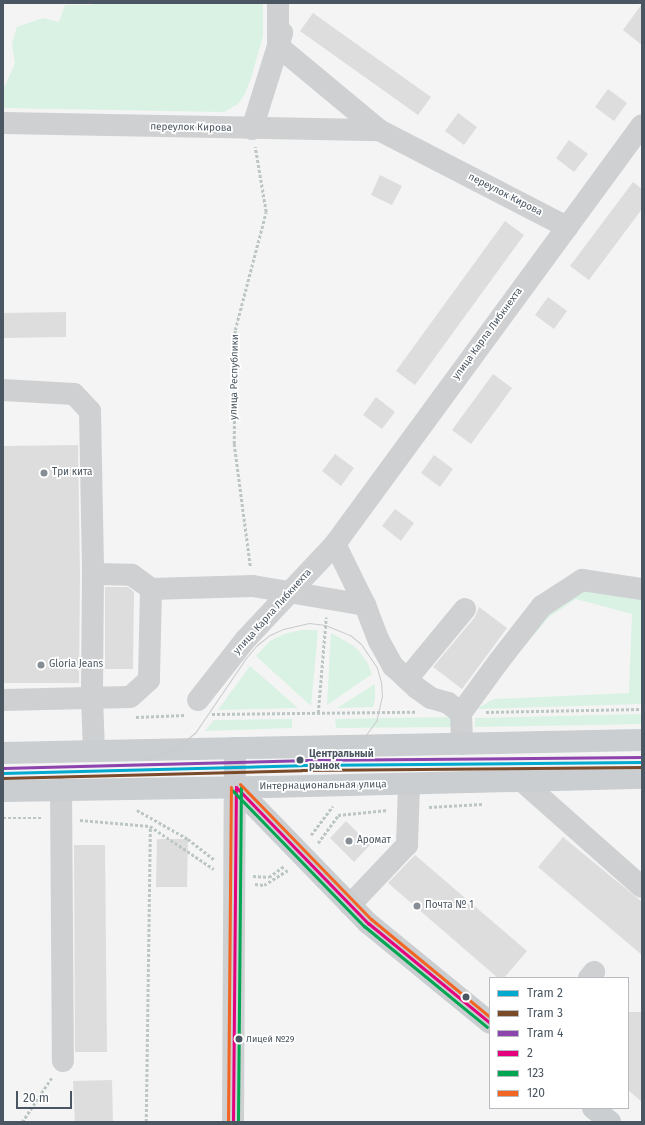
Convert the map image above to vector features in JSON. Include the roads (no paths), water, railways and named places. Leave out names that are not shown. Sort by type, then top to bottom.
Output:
[{"type":"main road","points":[[3,753],[642,740]]},
{"type":"main road","name":"Интернациональная улица","points":[[3,791],[409,784],[642,778]]},
{"type":"main road","points":[[236,787],[368,924],[489,1022]]},
{"type":"main road","points":[[594,1109],[610,1122]]},
{"type":"street","points":[[278,3],[278,46]]},
{"type":"street","points":[[252,129],[290,3]]},
{"type":"street","name":"переулок Кирова","points":[[278,46],[379,130],[567,227]]},
{"type":"street","name":"переулок Кирова","points":[[3,123],[252,129],[379,130]]},
{"type":"street","name":"улица Карла Либкнехта","points":[[199,710],[245,640],[335,544],[642,125]]},
{"type":"street","points":[[3,390],[74,394],[90,411],[93,574],[92,698],[94,751]]},
{"type":"street","points":[[335,544],[365,605],[382,647],[393,666],[407,680],[431,698],[448,703],[461,713]]},
{"type":"street","points":[[93,574],[132,575],[151,589],[253,586],[365,605]]},
{"type":"street","points":[[462,744],[461,713],[499,660],[542,606],[582,580],[642,590]]},
{"type":"street","points":[[3,700],[130,697],[149,680],[151,589]]},
{"type":"street","points":[[407,680],[465,609]]},
{"type":"street","points":[[233,1122],[236,787],[235,748]]},
{"type":"street","points":[[522,781],[642,887]]},
{"type":"street","points":[[350,905],[407,845],[409,784]]},
{"type":"street","points":[[61,789],[63,1061]]},
{"type":"tram line","points":[[142,759],[173,750],[195,733],[246,658],[257,645],[270,635],[283,629],[309,623],[325,625],[350,635],[361,644],[377,668],[381,682],[382,696],[376,721],[366,735],[356,745],[324,762],[302,765]]},
{"type":"tram line","name":"4","points":[[3,768],[302,760],[642,757]]},
{"type":"tram line","name":"2","points":[[3,773],[302,765],[642,762]]},
{"type":"tram line","name":"3","points":[[3,778],[302,770],[642,767]]},
{"type":"place","name":"Три кита","points":[[44,473]]},
{"type":"place","name":"Gloria Jeans","points":[[41,665]]},
{"type":"place","name":"Центральный рынок","points":[[300,760]]},
{"type":"place","name":"Аромат","points":[[349,841]]},
{"type":"place","name":"Почта № 1","points":[[417,906]]},
{"type":"place","name":"Лицей №29","points":[[239,1039]]}]
